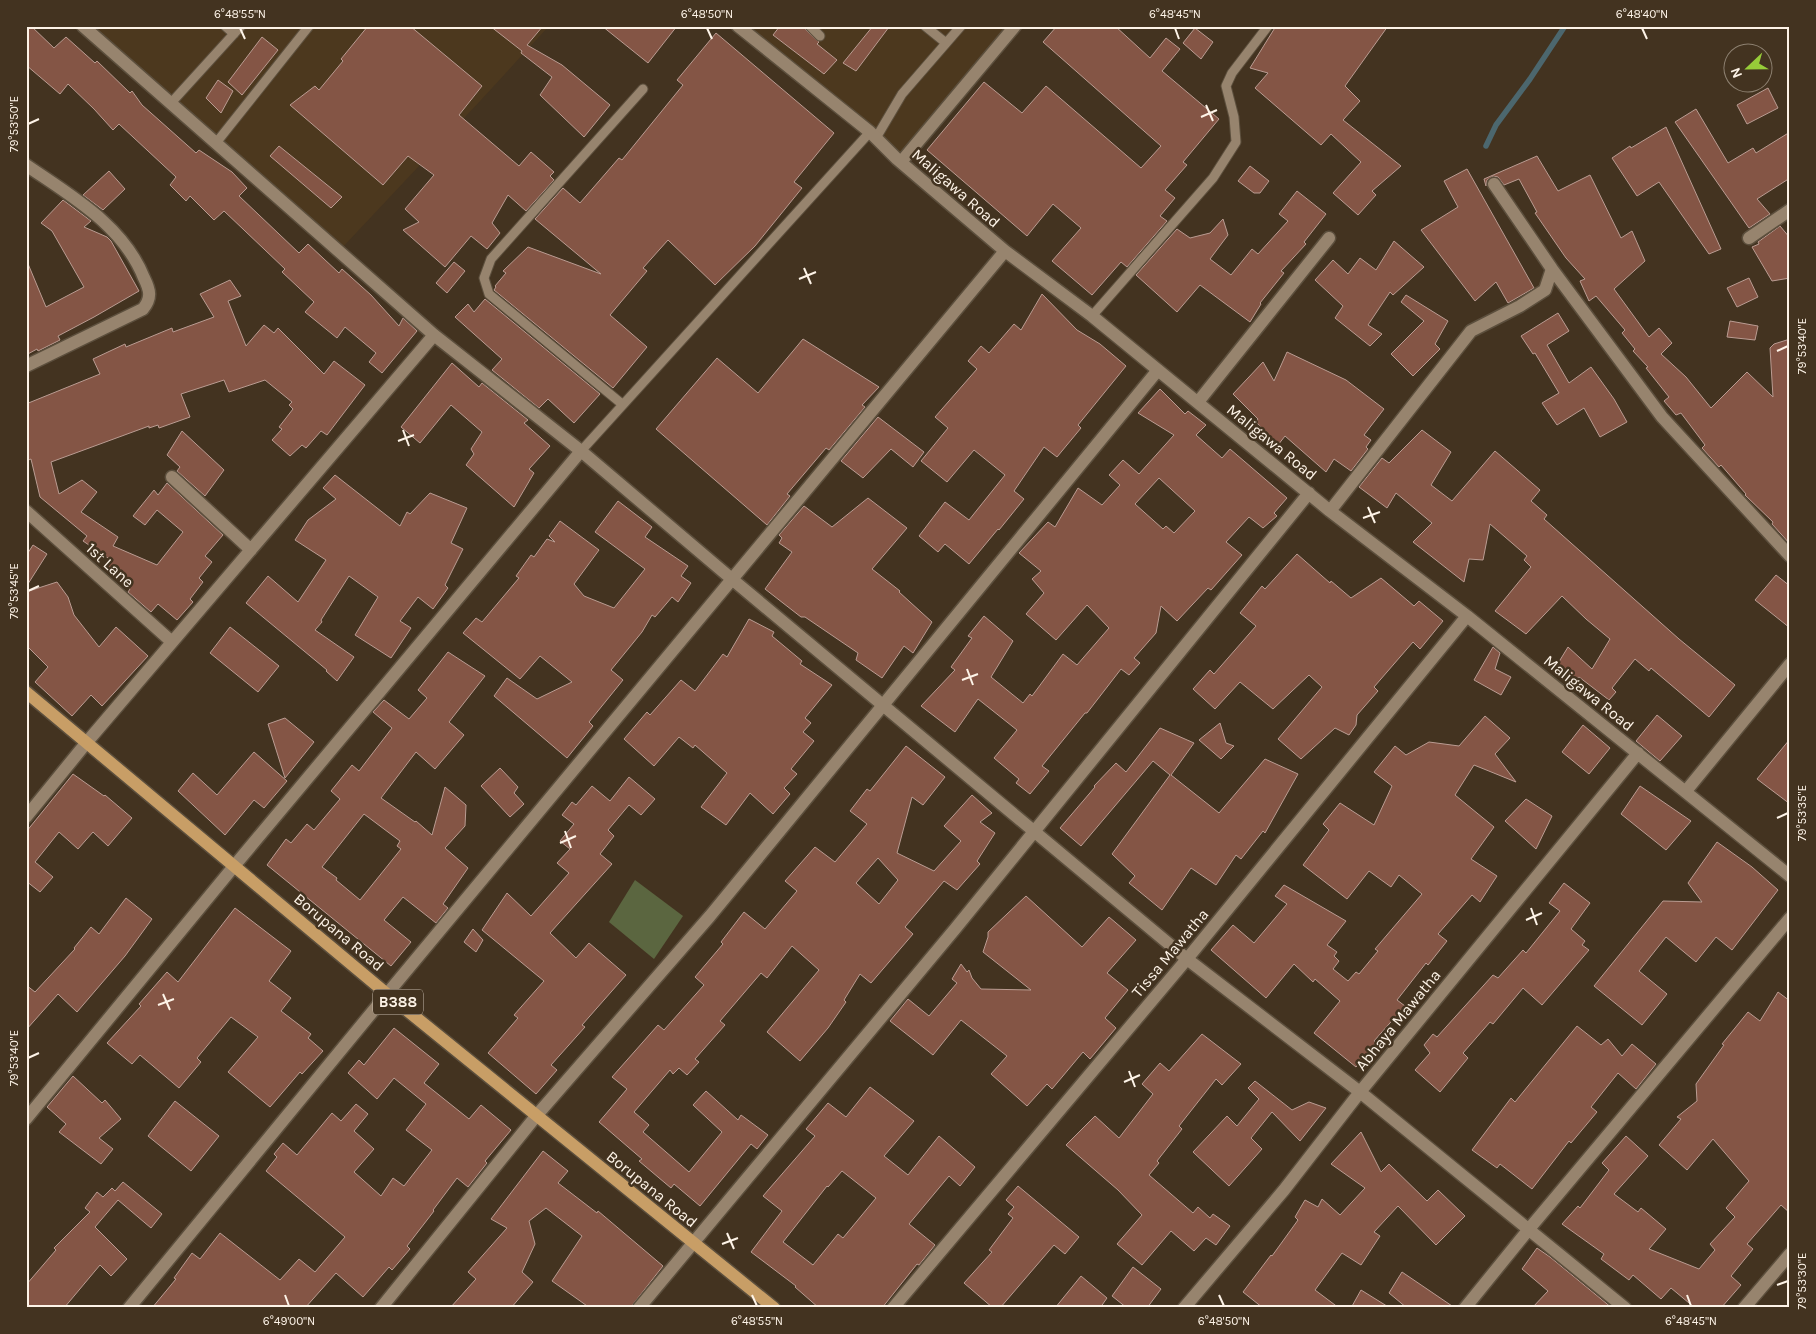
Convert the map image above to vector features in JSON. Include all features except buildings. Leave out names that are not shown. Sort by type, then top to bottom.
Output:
[{"type":"main road","name":"Borupana Road","points":[[26,692],[387,994],[774,1308]]},
{"type":"street","points":[[83,26],[434,335],[581,451],[1187,959],[1360,1092],[1625,1308]]},
{"type":"street","name":"Maligawa Road","points":[[738,26],[873,135],[901,162],[1005,251],[1092,316],[1330,511],[1467,616],[1790,876]]},
{"type":"street","points":[[901,162],[1015,26]]},
{"type":"street","points":[[26,165],[110,226],[138,262],[150,294],[149,302],[143,309],[26,366]]},
{"type":"street","points":[[1494,184],[1552,269],[1662,417],[1790,556]]},
{"type":"street","points":[[1749,238],[1790,210]]},
{"type":"street","points":[[1198,402],[1329,238]]},
{"type":"street","points":[[129,1308],[387,994],[1005,251]]},
{"type":"street","points":[[1330,511],[1472,331],[1520,306],[1545,290],[1552,269]]},
{"type":"street","points":[[26,817],[172,642],[434,335]]},
{"type":"street","points":[[381,1308],[537,1115],[710,916],[1158,370]]},
{"type":"street","points":[[26,1119],[235,865],[581,451]]},
{"type":"street","points":[[172,477],[251,550]]},
{"type":"street","points":[[638,1308],[1034,832],[1309,493]]},
{"type":"street","name":"1st Lane","points":[[26,511],[172,642]]},
{"type":"street","name":"Tissa Mawatha","points":[[893,1308],[1187,959],[1467,616]]},
{"type":"street","points":[[1686,791],[1790,664]]},
{"type":"street","name":"Abhaya Mawatha","points":[[1184,1308],[1284,1190],[1360,1092],[1638,753]]},
{"type":"street","points":[[1465,1308],[1790,918]]},
{"type":"street","points":[[1744,1308],[1790,1254]]},
{"type":"lane","points":[[225,26],[234,34]]},
{"type":"lane","points":[[170,103],[241,26]]},
{"type":"lane","points":[[216,143],[309,26]]},
{"type":"lane","points":[[810,26],[820,36]]},
{"type":"lane","points":[[925,26],[946,43]]},
{"type":"lane","points":[[581,451],[622,404],[873,135],[902,94],[961,26]]},
{"type":"lane","points":[[1092,316],[1213,178],[1236,142],[1234,118],[1226,86],[1232,73],[1268,26]]},
{"type":"lane","points":[[622,404],[490,294],[484,278],[491,258],[643,89]]},
{"type":"shaded area","points":[[91,26],[549,26],[341,249]]},
{"type":"shaded area","points":[[738,26],[1016,26],[897,159]]},
{"type":"green space","points":[[635,880],[683,916],[654,959],[609,922]]},
{"type":"waterway","points":[[1486,146],[1496,125],[1530,79],[1565,26]]}]
